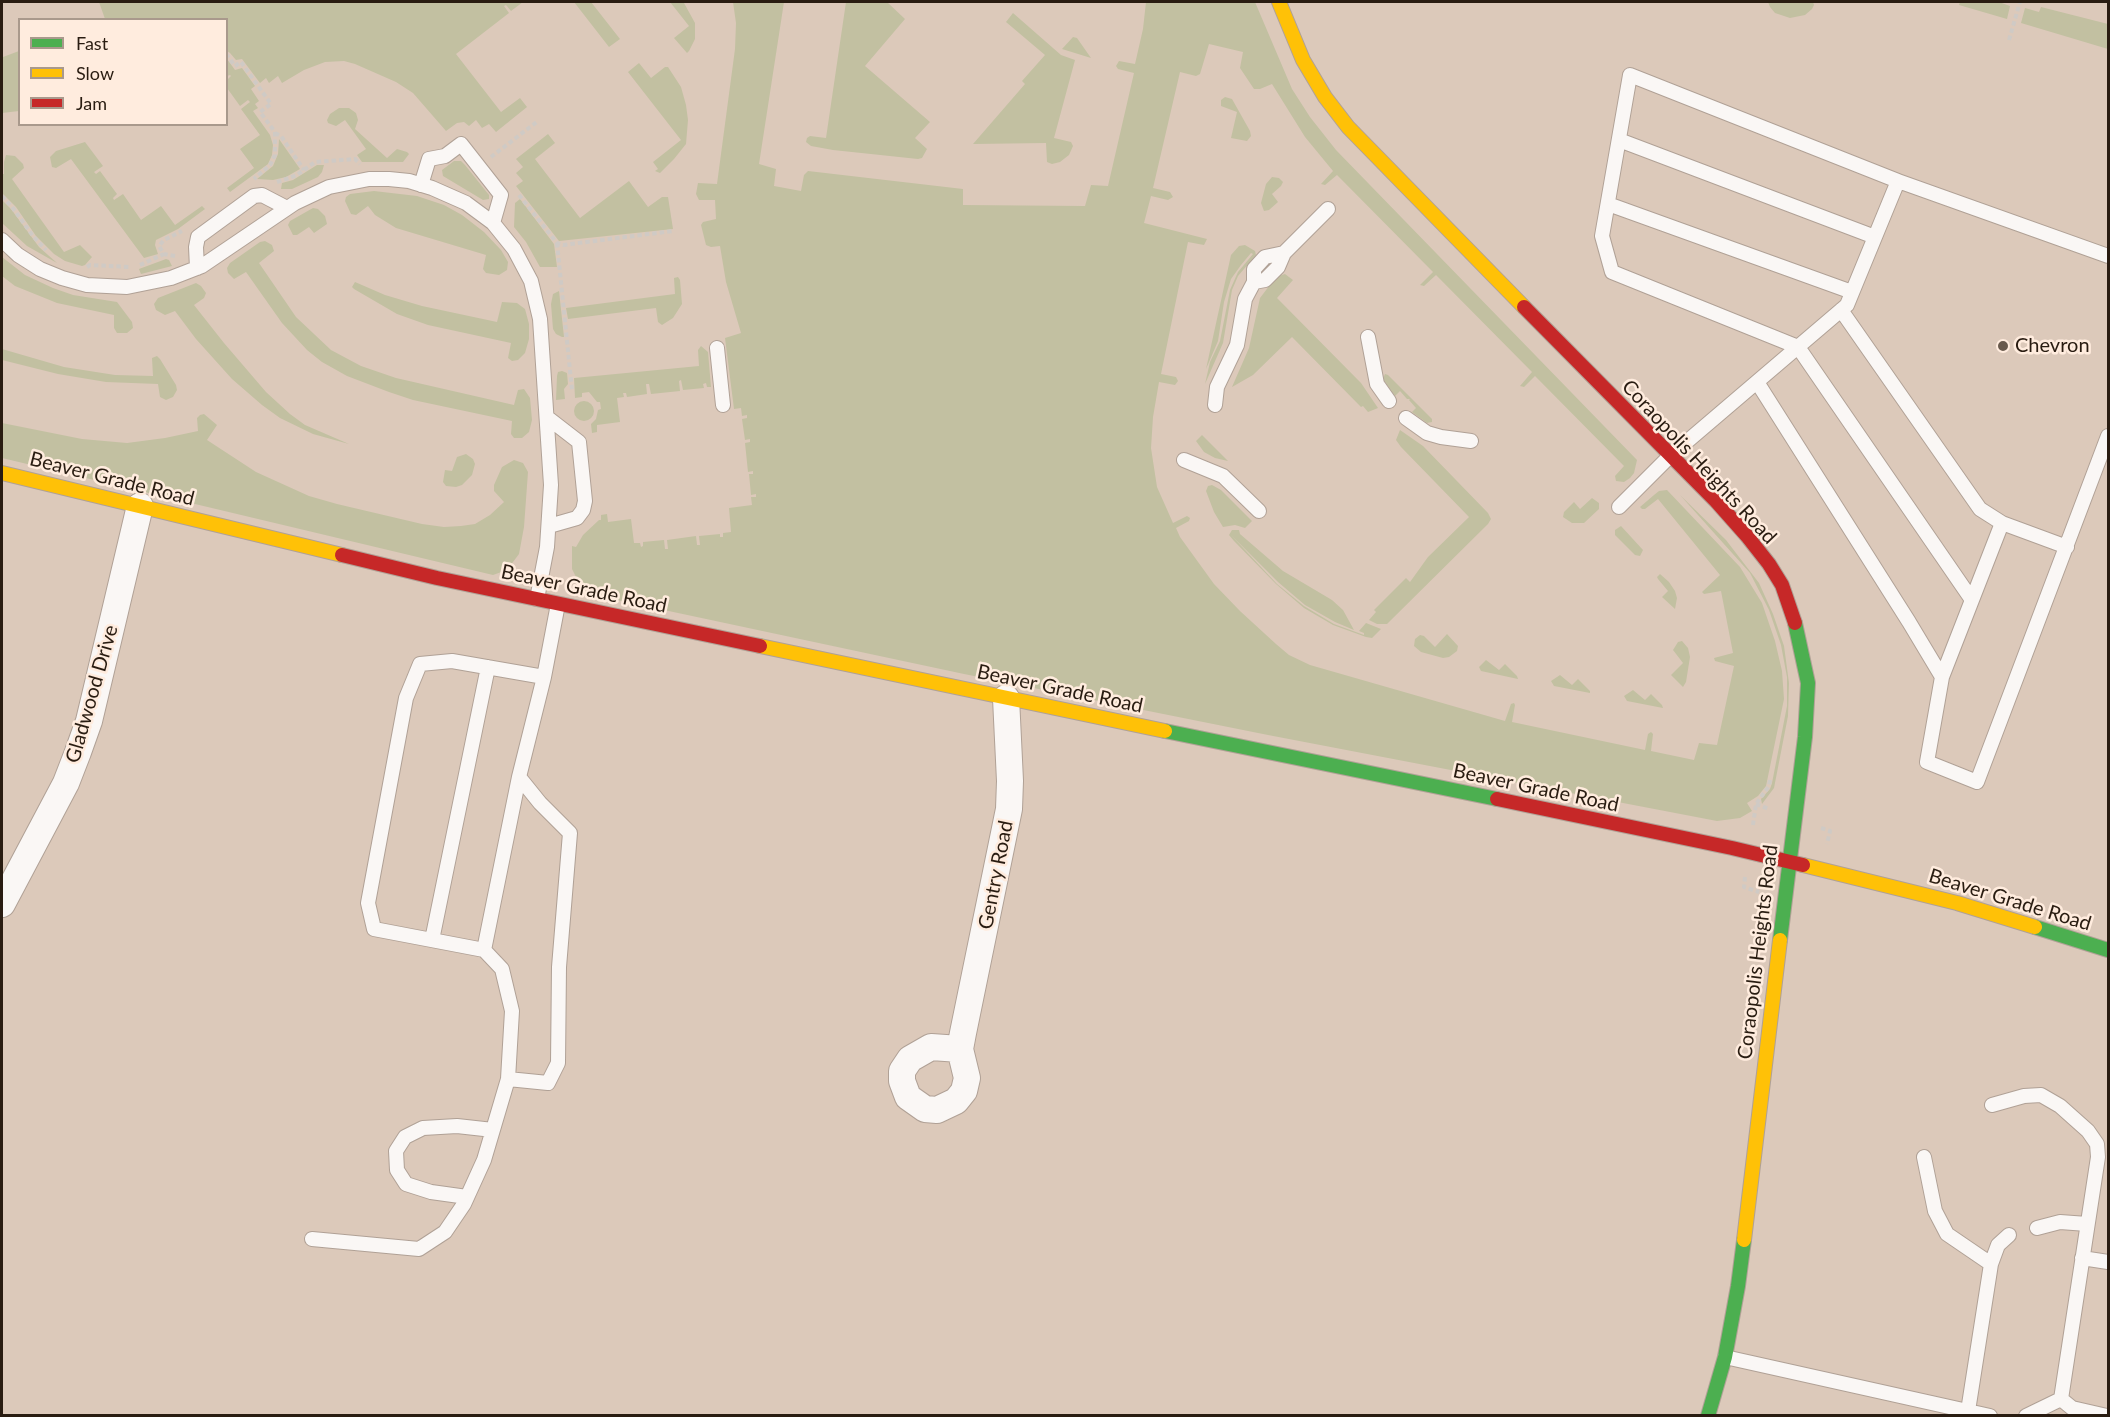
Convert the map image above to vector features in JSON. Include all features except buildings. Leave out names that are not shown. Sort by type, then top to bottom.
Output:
[{"type":"main road","name":"Coraopolis Heights Road","points":[[1279,2],[1303,60],[1325,97],[1348,127],[1731,519],[1769,564],[1786,595],[1798,630],[1808,682],[1808,710],[1741,1263],[1725,1357],[1708,1416]]},
{"type":"main road","name":"Beaver Grade Road","points":[[2,473],[437,578],[1006,699],[1789,861],[1957,903],[2109,950]]},
{"type":"street","name":"Gladwood Drive","points":[[2,904],[66,783],[89,721],[141,506]]},
{"type":"street","name":"Gentry Road","points":[[960,1049],[1009,809],[1006,699]]},
{"type":"lane","points":[[1972,600],[1798,346],[1612,272],[1602,236],[1630,75],[1898,181],[2109,256]]},
{"type":"lane","points":[[1619,140],[1875,237]]},
{"type":"lane","points":[[421,185],[429,159],[445,156],[461,144],[501,195],[493,223]]},
{"type":"lane","points":[[2,240],[18,255],[40,269],[62,278],[87,285],[127,287],[171,278],[197,268],[287,208],[324,188],[352,182],[389,179],[421,185],[450,194],[466,203],[493,223],[524,264],[534,291],[540,318],[551,485],[549,526],[537,599]]},
{"type":"lane","points":[[1619,507],[1670,456],[1847,305],[1898,181]]},
{"type":"lane","points":[[197,268],[198,237],[254,196],[262,195],[287,208]]},
{"type":"lane","points":[[1608,204],[1852,292]]},
{"type":"lane","points":[[1215,405],[1217,387],[1237,345],[1245,299],[1254,282],[1254,269],[1265,257],[1284,253],[1328,209]]},
{"type":"lane","points":[[1841,310],[1980,509],[2002,522],[2067,547]]},
{"type":"lane","points":[[1368,337],[1377,384],[1389,401]]},
{"type":"lane","points":[[717,348],[723,405]]},
{"type":"lane","points":[[1756,382],[1942,677]]},
{"type":"lane","points":[[548,418],[579,442],[585,501],[583,510],[577,518],[549,526]]},
{"type":"lane","points":[[1406,418],[1426,433],[1471,441]]},
{"type":"lane","points":[[2002,522],[1942,677],[1927,762],[1977,782],[2109,436]]},
{"type":"lane","points":[[1184,460],[1223,476],[1259,511]]},
{"type":"lane","points":[[484,950],[519,777],[544,677],[558,604]]},
{"type":"lane","points":[[312,1239],[419,1249],[445,1232],[467,1197],[484,1160],[508,1079],[512,1011],[502,969],[484,950],[374,929],[368,903],[406,698],[420,664],[452,661],[544,677]]},
{"type":"lane","points":[[432,940],[488,667]]},
{"type":"lane","points":[[508,1079],[548,1083],[558,1063],[560,968],[570,832],[540,803],[519,777]]},
{"type":"lane","points":[[1992,1105],[2024,1096],[2041,1095],[2060,1106],[2088,1131],[2097,1144],[2098,1158],[2061,1399]]},
{"type":"lane","points":[[467,1197],[431,1192],[406,1184],[397,1170],[396,1151],[405,1137],[423,1128],[457,1126],[493,1130]]},
{"type":"lane","points":[[1924,1157],[1935,1211],[1947,1234],[1991,1264]]},
{"type":"lane","points":[[2037,1228],[2060,1222],[2087,1224]]},
{"type":"lane","points":[[1968,1411],[1991,1264],[1998,1245],[2009,1235]]},
{"type":"lane","points":[[2082,1258],[2109,1262]]},
{"type":"lane","points":[[1725,1357],[1990,1416]]},
{"type":"lane","points":[[2026,1416],[2061,1399]]},
{"type":"lane","points":[[2061,1399],[2072,1408],[2107,1416]]},
{"type":"path","points":[[2009,40],[2020,2]]},
{"type":"path","points":[[228,56],[236,66],[241,62],[271,104],[260,112],[275,132],[281,136],[304,170]]},
{"type":"path","points":[[479,167],[538,121]]},
{"type":"path","points":[[251,181],[273,162],[276,149],[275,132]]},
{"type":"path","points":[[2,196],[33,236],[49,252]]},
{"type":"path","points":[[83,269],[90,265],[134,267],[159,258],[164,254],[161,251],[161,243],[186,229]]},
{"type":"path","points":[[563,245],[673,231]]},
{"type":"path","points":[[557,243],[572,390]]},
{"type":"path","points":[[1756,804],[1769,786],[1772,770]]},
{"type":"shaded area","points":[[99,2],[523,2],[511,11],[506,5],[504,6],[509,13],[456,54],[501,112],[520,98],[527,107],[496,132],[489,124],[482,128],[476,120],[469,126],[464,122],[457,123],[446,131],[413,93],[396,82],[344,61],[325,62],[304,70],[282,83],[278,76],[269,83],[266,78],[260,83],[242,59],[236,60],[228,52],[228,18],[105,18]]},
{"type":"shaded area","points":[[574,2],[591,2],[620,39],[609,47]]},
{"type":"shaded area","points":[[670,2],[684,3],[695,23],[695,39],[687,53],[674,38],[689,26]]},
{"type":"shaded area","points":[[733,2],[784,2],[759,164],[776,169],[774,186],[801,191],[804,175],[808,171],[963,189],[963,205],[1085,206],[1091,185],[1108,186],[1134,73],[1118,69],[1116,66],[1119,61],[1135,64],[1146,2],[1255,2],[1292,89],[1336,150],[1637,460],[1634,473],[1630,478],[1624,482],[1616,481],[1615,476],[1624,466],[1535,376],[1524,387],[1520,386],[1532,372],[1436,275],[1424,286],[1420,285],[1433,272],[1337,175],[1325,185],[1321,184],[1333,171],[1305,137],[1272,84],[1254,89],[1240,68],[1243,52],[1209,44],[1200,74],[1196,76],[1180,72],[1153,188],[1170,192],[1173,197],[1168,200],[1151,196],[1144,223],[1207,239],[1204,245],[1188,242],[1161,374],[1176,377],[1178,381],[1175,385],[1159,382],[1153,417],[1151,448],[1157,487],[1173,523],[1187,516],[1190,518],[1189,521],[1176,528],[1180,537],[1214,584],[1240,611],[1289,655],[1310,665],[1505,721],[1511,704],[1514,703],[1512,722],[1645,750],[1648,734],[1651,732],[1653,734],[1651,751],[1694,760],[1699,743],[1717,745],[1734,666],[1715,661],[1714,658],[1733,653],[1721,591],[1704,594],[1702,592],[1720,575],[1658,499],[1645,509],[1640,507],[1659,491],[1667,490],[1740,567],[1762,603],[1775,641],[1782,671],[1784,699],[1766,786],[1758,796],[1747,803],[1752,811],[1740,818],[1717,821],[964,674],[589,594],[580,585],[572,569],[572,546],[576,547],[583,535],[601,520],[601,515],[607,514],[608,522],[631,519],[634,543],[640,543],[641,547],[643,542],[664,540],[665,549],[668,549],[667,540],[696,536],[697,545],[700,545],[699,536],[720,534],[720,537],[723,537],[723,533],[731,532],[729,508],[752,505],[751,497],[756,497],[756,494],[751,495],[749,474],[753,474],[753,471],[748,472],[745,443],[750,442],[750,439],[745,440],[742,419],[747,418],[747,415],[742,416],[741,408],[734,409],[725,338],[741,333],[726,282],[720,246],[706,245],[701,225],[703,222],[716,219],[715,200],[699,200],[696,194],[698,183],[717,184],[735,49],[736,23]]},
{"type":"shaded area","points":[[846,2],[887,2],[905,19],[865,66],[930,122],[915,138],[927,149],[922,158],[833,150],[811,146],[806,142],[810,136],[826,138]]},
{"type":"shaded area","points":[[1768,2],[1813,2],[1814,5],[1805,15],[1790,18],[1775,13]]},
{"type":"shaded area","points":[[1960,2],[1999,2],[2010,6],[2007,19],[1959,5]]},
{"type":"shaded area","points":[[2041,7],[2108,24],[2108,49],[2021,23],[2025,8],[2039,12]]},
{"type":"shaded area","points":[[1013,13],[1061,55],[1075,60],[1054,138],[1071,142],[1073,146],[1069,155],[1060,162],[1052,164],[1047,162],[1046,143],[973,144],[1025,84],[1022,81],[1045,55],[1006,22]]},
{"type":"shaded area","points":[[1073,37],[1077,38],[1091,58],[1062,49]]},
{"type":"shaded area","points":[[18,51],[18,111],[2,113],[2,55],[3,57]]},
{"type":"shaded area","points":[[228,60],[235,70],[242,68],[255,86],[251,89],[259,101],[255,104],[258,108],[253,111],[270,135],[273,145],[268,164],[230,192],[227,188],[254,168],[240,149],[260,135],[241,109],[250,102],[248,100],[240,106],[228,89],[230,75],[228,76]]},
{"type":"shaded area","points":[[639,63],[651,78],[668,67],[681,87],[686,105],[688,120],[686,144],[660,173],[655,171],[658,169],[653,162],[681,140],[628,72]]},
{"type":"shaded area","points":[[1225,97],[1232,99],[1250,131],[1251,136],[1247,141],[1231,138],[1237,112],[1221,106],[1221,100]]},
{"type":"shaded area","points":[[339,108],[349,108],[356,113],[358,120],[355,129],[387,158],[397,149],[409,154],[403,162],[362,162],[357,155],[366,149],[345,120],[336,126],[328,123],[330,114]]},
{"type":"shaded area","points":[[548,134],[555,143],[535,159],[580,218],[629,181],[648,207],[662,197],[668,197],[673,229],[559,241],[516,186],[523,181],[516,173],[523,167],[516,159]]},
{"type":"shaded area","points":[[279,139],[300,169],[286,177],[273,180],[257,179],[273,166],[278,154]]},
{"type":"shaded area","points":[[85,142],[103,166],[94,172],[96,174],[100,171],[117,194],[114,200],[123,194],[141,220],[161,206],[175,225],[202,206],[205,209],[178,229],[156,240],[158,254],[144,258],[71,159],[56,168],[52,167],[50,157],[56,151]]},
{"type":"shaded area","points":[[6,155],[15,156],[23,164],[24,168],[12,179],[64,252],[80,245],[92,257],[85,265],[65,261],[54,254],[36,236],[16,207],[2,193],[2,174],[4,174]]},
{"type":"shaded area","points":[[454,161],[461,161],[465,165],[489,195],[489,199],[483,200],[443,176],[442,170]]},
{"type":"shaded area","points":[[317,165],[324,165],[318,177],[292,189],[281,189],[282,183],[293,180]]},
{"type":"shaded area","points":[[1272,177],[1279,178],[1283,182],[1272,194],[1278,202],[1269,210],[1264,211],[1261,203],[1266,184]]},
{"type":"shaded area","points":[[374,191],[417,196],[444,205],[462,215],[484,232],[501,250],[508,262],[507,270],[499,275],[486,273],[483,269],[486,255],[396,228],[375,215],[368,206],[356,215],[351,214],[345,201],[346,197],[350,194]]},
{"type":"shaded area","points":[[520,199],[554,244],[557,267],[540,267],[526,242],[514,227],[515,203]]},
{"type":"shaded area","points":[[2,200],[39,247],[57,263],[27,246],[2,223]]},
{"type":"shaded area","points":[[313,208],[318,209],[325,216],[327,224],[314,233],[309,227],[293,235],[288,225],[290,221]]},
{"type":"shaded area","points":[[265,241],[272,245],[274,251],[259,263],[296,317],[331,350],[361,366],[396,378],[514,405],[518,390],[524,389],[530,398],[532,420],[529,432],[522,438],[514,438],[511,434],[512,421],[413,400],[347,376],[322,362],[307,350],[282,323],[246,272],[234,279],[228,273],[227,268],[230,263],[260,242]]},
{"type":"shaded area","points":[[1245,245],[1255,251],[1256,255],[1238,276],[1232,290],[1223,343],[1205,384],[1210,362],[1220,341],[1230,290],[1238,272],[1253,254],[1251,253],[1231,279],[1224,302],[1218,341],[1206,369],[1231,255],[1239,246]]},
{"type":"shaded area","points":[[2,257],[25,275],[53,288],[73,295],[117,302],[132,322],[133,328],[127,333],[117,333],[114,328],[114,315],[57,303],[15,286],[2,276]]},
{"type":"shaded area","points":[[166,259],[172,266],[141,274],[139,269]]},
{"type":"shaded area","points":[[1285,274],[1293,280],[1277,298],[1361,383],[1378,408],[1368,412],[1363,406],[1361,407],[1292,337],[1253,375],[1232,387],[1249,348],[1260,298],[1276,277]]},
{"type":"shaded area","points":[[678,277],[682,304],[673,318],[662,325],[658,322],[656,308],[568,319],[566,308],[675,294],[674,278]]},
{"type":"shaded area","points":[[355,282],[385,295],[422,306],[497,322],[502,302],[517,303],[525,309],[529,324],[529,339],[525,353],[518,360],[512,361],[508,358],[511,343],[428,325],[397,314],[354,289],[352,287]]},
{"type":"shaded area","points":[[196,283],[206,293],[204,298],[194,305],[266,392],[305,425],[349,444],[313,434],[280,418],[232,379],[196,339],[175,311],[165,315],[156,310],[154,304],[158,298]]},
{"type":"shaded area","points":[[559,291],[564,337],[556,334],[553,329],[551,304],[553,294]]},
{"type":"shaded area","points":[[701,346],[708,352],[711,387],[707,387],[706,383],[703,384],[704,388],[683,390],[681,380],[679,381],[680,391],[651,394],[649,384],[646,384],[647,394],[627,397],[626,393],[623,393],[624,397],[617,398],[620,422],[597,425],[597,432],[592,433],[591,424],[596,419],[598,410],[601,409],[600,402],[597,402],[589,392],[582,393],[582,397],[575,398],[574,378],[699,366],[698,350]]},
{"type":"shaded area","points":[[2,349],[64,367],[115,375],[153,376],[152,358],[157,356],[177,390],[173,397],[166,400],[160,397],[158,384],[106,382],[58,374],[2,360]]},
{"type":"shaded area","points":[[558,372],[567,373],[568,384],[564,389],[565,399],[556,400],[557,376]]},
{"type":"shaded area","points":[[1385,374],[1432,419],[1432,422],[1427,423],[1412,412],[1416,408],[1400,391],[1395,396],[1383,379]]},
{"type":"shaded area","points":[[584,401],[591,404],[594,411],[591,418],[584,421],[577,418],[574,411],[577,404]]},
{"type":"shaded area","points":[[204,414],[217,425],[207,440],[256,472],[309,496],[422,524],[444,527],[461,526],[475,524],[490,515],[504,502],[494,491],[494,485],[502,467],[514,460],[523,463],[528,472],[524,527],[519,554],[507,570],[493,575],[2,458],[2,423],[82,439],[127,443],[198,431],[197,418]]},
{"type":"shaded area","points":[[1400,430],[1423,446],[1488,513],[1491,519],[1387,624],[1377,624],[1369,620],[1376,612],[1374,610],[1406,578],[1410,582],[1428,557],[1469,517],[1401,447],[1396,440]]},
{"type":"shaded area","points":[[1202,435],[1228,461],[1204,452],[1196,441]]},
{"type":"shaded area","points":[[466,454],[473,459],[475,464],[472,475],[462,485],[446,486],[443,482],[445,470],[452,471],[457,457]]},
{"type":"shaded area","points":[[1212,485],[1221,490],[1252,521],[1245,528],[1235,525],[1223,527],[1206,491],[1208,486]]},
{"type":"shaded area","points":[[1680,495],[1726,540],[1759,583],[1784,646],[1789,683],[1788,716],[1774,788],[1762,804],[1761,799],[1772,783],[1787,706],[1787,677],[1781,645],[1769,610],[1750,573]]},
{"type":"shaded area","points":[[1592,498],[1599,503],[1599,509],[1584,523],[1572,523],[1563,517],[1564,512],[1574,502],[1580,509]]},
{"type":"shaded area","points":[[1621,526],[1643,550],[1640,556],[1635,555],[1615,535],[1615,530]]},
{"type":"shaded area","points":[[1232,530],[1239,530],[1240,534],[1283,571],[1332,600],[1343,610],[1354,630],[1305,605],[1278,582],[1231,535],[1277,584],[1304,606],[1334,624],[1364,635],[1359,631],[1366,623],[1381,629],[1372,638],[1366,637],[1333,625],[1304,608],[1276,584],[1234,541],[1229,535]]},
{"type":"shaded area","points":[[1660,574],[1675,591],[1677,598],[1675,609],[1662,597],[1668,591],[1657,577]]},
{"type":"shaded area","points":[[1447,634],[1458,646],[1457,651],[1449,657],[1443,658],[1421,652],[1414,646],[1415,639],[1420,635],[1435,647]]},
{"type":"shaded area","points":[[1682,641],[1688,648],[1690,657],[1683,687],[1671,675],[1683,663],[1673,650],[1678,642]]},
{"type":"shaded area","points":[[1486,660],[1499,670],[1505,664],[1518,679],[1481,671],[1479,667]]},
{"type":"shaded area","points":[[1560,675],[1572,685],[1578,679],[1590,693],[1554,686],[1551,681]]},
{"type":"shaded area","points":[[1633,690],[1645,700],[1651,694],[1663,708],[1627,701],[1624,696]]},
{"type":"traffic: fast","points":[[1780,940],[1805,737],[1808,683],[1795,623]]},
{"type":"traffic: fast","points":[[1165,731],[1497,799]]},
{"type":"traffic: fast","points":[[2035,927],[2108,950]]},
{"type":"traffic: fast","points":[[1708,1416],[1725,1357],[1744,1240]]},
{"type":"traffic: slow","points":[[1279,2],[1303,60],[1325,97],[1348,127],[1524,307]]},
{"type":"traffic: slow","points":[[2,473],[342,555]]},
{"type":"traffic: slow","points":[[760,646],[1165,731]]},
{"type":"traffic: slow","points":[[1803,865],[1957,903],[2035,927]]},
{"type":"traffic: slow","points":[[1744,1240],[1780,940]]},
{"type":"traffic: jam","points":[[1524,307],[1716,501],[1747,536],[1782,585],[1795,623]]},
{"type":"traffic: jam","points":[[342,555],[437,578],[760,646]]},
{"type":"traffic: jam","points":[[1497,799],[1803,865]]},
{"type":"place","name":"Chevron","points":[[2003,346]]}]
